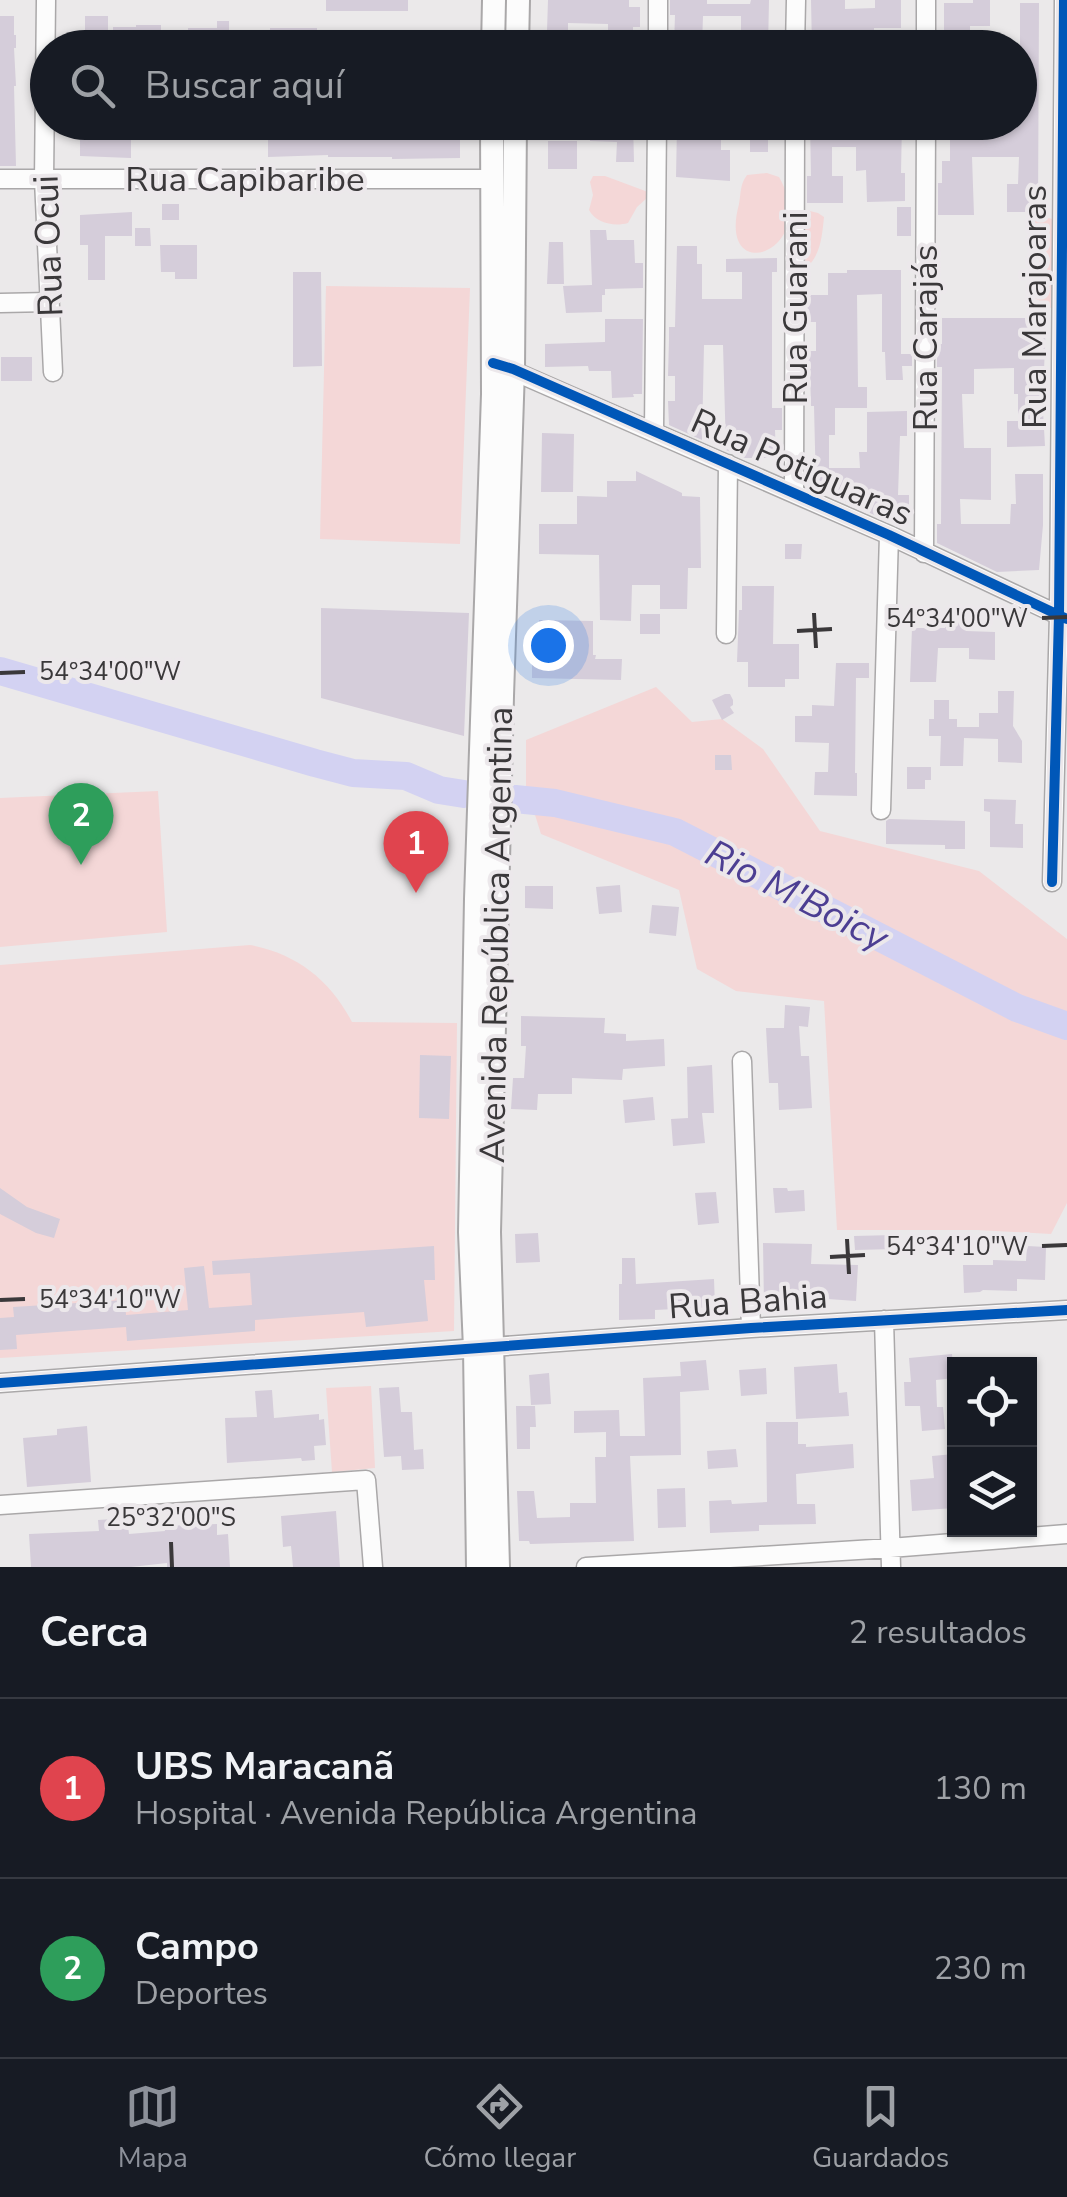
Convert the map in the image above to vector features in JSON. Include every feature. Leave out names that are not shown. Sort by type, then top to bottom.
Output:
[{"type":"main road","points":[[493,30],[494,0]]},
{"type":"main road","points":[[517,30],[518,0]]},
{"type":"main road","name":"Avenida República Argentina","points":[[491,140],[490,178],[503,366]]},
{"type":"main road","name":"Avenida República Argentina","points":[[498,1567],[484,1348],[470,1232],[474,1017],[503,366],[514,223],[515,140]]},
{"type":"main road","points":[[490,178],[502,188],[514,223]]},
{"type":"main road","name":"Avenida República Argentina","points":[[478,1567],[484,1348]]},
{"type":"street","name":"Rua Ocui","points":[[46,0],[46,30]]},
{"type":"street","points":[[658,0],[658,30]]},
{"type":"street","points":[[796,0],[796,30]]},
{"type":"street","points":[[926,0],[926,30]]},
{"type":"street","name":"Rua Marajoaras","points":[[1052,882],[1063,617],[1064,0]]},
{"type":"street","name":"Rua Ocui","points":[[44,140],[52,372]]},
{"type":"street","points":[[654,431],[657,140]]},
{"type":"street","name":"Rua Guarani","points":[[794,494],[795,140]]},
{"type":"street","name":"Rua Carajás","points":[[924,553],[926,140]]},
{"type":"street","name":"Rua Capibaribe","points":[[0,178],[490,178]]},
{"type":"street","points":[[0,303],[50,302]]},
{"type":"street","name":"Rua Potiguaras","points":[[503,366],[889,535],[1063,617]]},
{"type":"street","points":[[726,634],[728,464]]},
{"type":"street","points":[[882,810],[889,535]]},
{"type":"street","points":[[742,1061],[751,1328]]},
{"type":"street","name":"Rua Bahia","points":[[0,1384],[751,1328],[1067,1310]]},
{"type":"street","points":[[884,1320],[890,1558]]},
{"type":"street","points":[[0,1505],[366,1480],[373,1567]]},
{"type":"street","points":[[586,1567],[890,1558],[1067,1534]]},
{"type":"shaded area","points":[[767,173],[779,177],[789,203],[788,225],[779,241],[753,253],[742,246],[736,230],[741,189],[747,175]]},
{"type":"shaded area","points":[[593,176],[605,176],[648,192],[628,223],[606,223],[589,210]]},
{"type":"shaded area","points":[[806,210],[824,217],[818,251],[806,268],[799,267],[802,215]]},
{"type":"shaded area","points":[[1045,217],[1063,222],[1057,312],[1035,298],[1037,286],[1046,277],[1039,266],[1033,222]]},
{"type":"shaded area","points":[[326,286],[470,288],[460,544],[320,539]]},
{"type":"shaded area","points":[[656,687],[692,722],[722,719],[763,749],[820,831],[979,871],[1067,939],[1067,1203],[1051,1234],[837,1230],[824,1001],[736,991],[697,969],[679,890],[541,834],[526,786],[526,740]]},
{"type":"shaded area","points":[[158,791],[167,932],[0,947],[0,798]]},
{"type":"shaded area","points":[[250,945],[283,955],[310,971],[333,994],[352,1022],[457,1023],[454,1331],[0,1358],[0,965]]},
{"type":"shaded area","points":[[371,1386],[375,1468],[332,1472],[326,1388]]},
{"type":"building","points":[[326,0],[408,0],[408,11],[326,11]]},
{"type":"building","points":[[548,0],[629,0],[629,7],[640,7],[640,27],[633,30],[608,30],[608,24],[568,23],[568,30],[547,30]]},
{"type":"building","points":[[670,0],[750,4],[751,0],[769,0],[768,30],[741,30],[741,16],[703,16],[703,30],[674,30],[675,15],[670,15]]},
{"type":"building","points":[[811,0],[845,0],[845,9],[875,8],[875,0],[901,0],[901,28],[812,30]]},
{"type":"building","points":[[990,0],[990,26],[944,30],[944,3]]},
{"type":"building","points":[[1020,3],[1039,3],[1038,212],[1007,212],[1007,184],[1018,184],[1019,157],[972,157],[974,215],[938,215],[938,183],[942,183],[942,161],[950,161],[950,140],[1037,140],[1037,30],[1020,30]]},
{"type":"building","points":[[0,16],[14,16],[16,166],[0,166]]},
{"type":"building","points":[[85,16],[108,16],[108,30],[85,30]]},
{"type":"building","points":[[217,21],[229,21],[229,30],[188,30],[188,28],[217,28]]},
{"type":"building","points":[[161,25],[161,30],[113,30]]},
{"type":"building","points":[[270,28],[317,28],[317,30]]},
{"type":"building","points":[[80,140],[131,140],[131,158],[80,156]]},
{"type":"building","points":[[268,140],[460,140],[460,158],[268,157]]},
{"type":"building","points":[[633,140],[634,162],[616,162],[617,142],[590,141]]},
{"type":"building","points":[[677,140],[721,140],[721,150],[730,150],[730,181],[676,177]]},
{"type":"building","points":[[750,140],[768,140],[768,152],[750,152]]},
{"type":"building","points":[[810,140],[902,140],[905,201],[867,202],[866,170],[856,171],[856,147],[832,147],[832,176],[843,176],[843,203],[807,203],[807,176],[811,176]]},
{"type":"building","points":[[548,141],[577,141],[577,169],[548,169]]},
{"type":"building","points":[[162,204],[179,204],[179,220],[162,220]]},
{"type":"building","points":[[897,207],[911,207],[911,236],[897,236]]},
{"type":"building","points":[[132,212],[132,236],[105,236],[105,280],[88,280],[88,245],[80,245],[80,215]]},
{"type":"building","points":[[135,228],[150,228],[151,246],[135,246]]},
{"type":"building","points":[[590,230],[606,230],[607,240],[634,240],[635,263],[643,263],[643,288],[605,289],[602,312],[566,313],[563,286],[592,285]]},
{"type":"building","points":[[549,242],[563,242],[564,284],[547,284]]},
{"type":"building","points":[[160,245],[197,245],[197,279],[175,279],[175,272],[161,272]]},
{"type":"building","points":[[677,246],[697,246],[697,264],[702,264],[702,299],[742,299],[742,272],[726,272],[726,259],[777,258],[777,272],[772,272],[772,408],[782,408],[782,430],[775,430],[776,458],[745,458],[726,450],[723,345],[704,345],[702,440],[669,425],[668,401],[675,401],[675,376],[668,376],[669,327],[675,327]]},
{"type":"building","points":[[901,270],[901,354],[912,354],[912,366],[902,366],[903,380],[886,380],[882,294],[857,295],[858,387],[867,387],[867,408],[835,408],[835,435],[829,435],[829,468],[860,468],[859,452],[867,452],[867,412],[907,411],[907,436],[900,436],[898,495],[909,495],[909,521],[888,521],[843,501],[843,493],[816,490],[814,406],[807,351],[816,351],[816,322],[807,322],[807,295],[828,295],[828,273]]},
{"type":"building","points":[[293,272],[321,272],[322,366],[293,367]]},
{"type":"building","points":[[942,318],[1046,318],[1044,371],[1048,371],[1048,394],[1042,394],[1045,446],[1007,447],[1007,421],[1018,421],[1014,368],[974,369],[974,394],[962,394],[964,448],[991,448],[991,500],[960,499],[961,524],[1010,524],[1011,504],[1016,504],[1015,474],[1043,474],[1039,570],[997,572],[937,543],[937,524],[941,524],[942,367],[937,367],[937,344],[942,344]]},
{"type":"building","points":[[605,319],[643,319],[642,394],[612,398],[611,371],[589,371],[588,366],[545,367],[545,344],[605,342]]},
{"type":"building","points":[[1,357],[32,357],[32,381],[1,381]]},
{"type":"building","points":[[542,433],[574,434],[573,492],[541,492]]},
{"type":"building","points":[[636,471],[682,496],[700,497],[701,568],[688,568],[687,609],[660,609],[660,585],[632,585],[631,621],[600,620],[599,555],[539,554],[539,524],[577,524],[577,496],[607,497],[607,481],[636,481]]},
{"type":"building","points":[[785,544],[802,544],[801,559],[785,559]]},
{"type":"building","points":[[742,586],[774,586],[773,644],[799,644],[799,679],[785,679],[785,687],[748,687],[748,662],[737,662]]},
{"type":"building","points":[[321,608],[469,613],[464,736],[321,698]]},
{"type":"building","points":[[640,614],[660,614],[660,634],[640,634]]},
{"type":"building","points":[[539,620],[593,621],[593,655],[595,659],[622,659],[621,680],[532,678],[532,654],[539,654]]},
{"type":"building","points":[[945,622],[966,623],[966,631],[995,632],[995,660],[969,659],[969,648],[938,648],[936,682],[910,682],[912,628],[945,628]]},
{"type":"building","points":[[836,663],[869,663],[869,678],[856,678],[857,796],[814,795],[815,772],[828,772],[829,743],[795,742],[795,716],[812,716],[812,705],[834,706]]},
{"type":"building","points":[[998,691],[1014,691],[1013,726],[1022,741],[1022,763],[998,762],[998,739],[964,738],[963,766],[940,766],[941,736],[929,736],[934,700],[949,700],[949,719],[957,719],[957,727],[979,727],[979,713],[998,713]]},
{"type":"building","points":[[725,694],[733,700],[730,707],[734,713],[722,720],[712,700]]},
{"type":"building","points":[[715,755],[731,755],[732,770],[715,770]]},
{"type":"building","points":[[907,767],[931,767],[931,780],[925,780],[925,789],[907,789]]},
{"type":"building","points":[[984,799],[1016,800],[1015,824],[1023,824],[1023,848],[990,847],[990,812],[984,811]]},
{"type":"building","points":[[889,819],[965,821],[965,849],[886,844]]},
{"type":"building","points":[[620,885],[622,912],[599,914],[596,887]]},
{"type":"building","points":[[525,886],[553,886],[553,909],[525,908]]},
{"type":"building","points":[[652,905],[679,907],[676,936],[649,933]]},
{"type":"building","points":[[785,1005],[810,1007],[808,1027],[799,1026],[801,1056],[809,1056],[812,1108],[779,1110],[778,1083],[769,1083],[766,1028],[784,1028]]},
{"type":"building","points":[[521,1016],[605,1018],[604,1033],[626,1034],[626,1041],[664,1039],[665,1066],[623,1069],[622,1080],[572,1078],[572,1094],[538,1094],[537,1110],[511,1109],[513,1078],[524,1078],[526,1046],[521,1046]]},
{"type":"building","points":[[420,1055],[451,1056],[449,1119],[419,1118]]},
{"type":"building","points":[[712,1065],[714,1113],[702,1113],[705,1143],[673,1146],[671,1119],[688,1118],[687,1067]]},
{"type":"building","points":[[653,1097],[655,1120],[625,1123],[623,1100]]},
{"type":"building","points":[[0,1188],[27,1207],[60,1219],[54,1238],[0,1214]]},
{"type":"building","points":[[773,1188],[804,1190],[805,1211],[775,1213]]},
{"type":"building","points":[[716,1192],[719,1223],[698,1225],[695,1193]]},
{"type":"building","points":[[538,1233],[540,1262],[516,1263],[515,1234]]},
{"type":"building","points":[[894,1235],[895,1249],[855,1250],[854,1236]]},
{"type":"building","points":[[763,1243],[812,1244],[811,1264],[858,1265],[856,1301],[790,1300],[790,1304],[764,1305]]},
{"type":"building","points":[[434,1246],[435,1280],[424,1280],[428,1321],[366,1327],[364,1312],[255,1320],[255,1331],[127,1341],[126,1327],[16,1335],[17,1349],[0,1350],[0,1318],[14,1317],[13,1307],[125,1300],[126,1315],[188,1310],[184,1268],[204,1266],[209,1308],[252,1305],[250,1273],[213,1275],[212,1261]]},
{"type":"building","points":[[1027,1246],[1046,1247],[1045,1280],[1017,1279],[1017,1291],[964,1293],[963,1265],[993,1265],[993,1260],[1026,1261]]},
{"type":"building","points":[[622,1258],[635,1258],[636,1284],[714,1279],[715,1307],[655,1310],[655,1319],[619,1320]]},
{"type":"building","points":[[952,1354],[947,1357],[947,1379],[936,1380],[937,1407],[943,1407],[945,1429],[922,1431],[920,1406],[905,1406],[904,1382],[911,1382],[909,1358]]},
{"type":"building","points":[[706,1360],[709,1390],[680,1392],[681,1455],[630,1456],[634,1541],[519,1541],[517,1491],[534,1491],[537,1518],[570,1517],[570,1503],[596,1503],[595,1457],[606,1457],[606,1432],[574,1433],[574,1411],[619,1410],[620,1436],[645,1436],[643,1378],[681,1376],[680,1362]]},
{"type":"building","points":[[837,1364],[839,1393],[847,1392],[849,1416],[796,1419],[794,1367]]},
{"type":"building","points":[[766,1368],[767,1394],[741,1396],[739,1370]]},
{"type":"building","points":[[549,1373],[551,1404],[531,1405],[529,1375]]},
{"type":"building","points":[[399,1387],[401,1412],[412,1412],[414,1450],[423,1449],[424,1469],[402,1470],[401,1456],[384,1457],[379,1388]]},
{"type":"building","points":[[272,1390],[274,1418],[319,1414],[319,1420],[324,1419],[326,1445],[314,1446],[315,1460],[227,1463],[225,1418],[257,1417],[255,1391]]},
{"type":"building","points":[[516,1406],[535,1406],[536,1427],[530,1427],[530,1449],[517,1449]]},
{"type":"building","points":[[766,1422],[798,1422],[798,1444],[806,1447],[853,1444],[854,1468],[796,1474],[797,1504],[815,1504],[816,1524],[759,1525],[759,1531],[710,1533],[709,1501],[767,1502]]},
{"type":"building","points":[[87,1426],[91,1482],[27,1487],[23,1438],[57,1435],[57,1429]]},
{"type":"building","points":[[736,1449],[738,1467],[708,1469],[707,1451]]},
{"type":"building","points":[[947,1455],[947,1508],[912,1511],[910,1480],[934,1478],[932,1456]]},
{"type":"building","points":[[685,1488],[686,1527],[658,1528],[657,1489]]},
{"type":"building","points":[[336,1511],[340,1567],[293,1567],[291,1546],[283,1547],[281,1516]]},
{"type":"building","points":[[127,1518],[129,1534],[165,1531],[164,1526],[217,1524],[217,1535],[228,1534],[230,1567],[167,1567],[167,1563],[31,1567],[29,1534],[99,1531],[98,1520]]},
{"type":"waterway","name":"Rio M'Boicy","points":[[0,671],[315,763],[353,773],[406,776],[439,790],[464,794]]},
{"type":"waterway","name":"Rio M'Boicy","points":[[515,799],[555,803],[675,832],[1017,1008],[1067,1026]]},
{"type":"cycle path","points":[[1052,882],[1059,615],[1064,0]]},
{"type":"cycle path","points":[[493,363],[889,535],[1067,619]]},
{"type":"cycle path","points":[[0,1383],[751,1328],[1067,1310]]},
{"type":"place","name":"Campo","points":[[81,865]]},
{"type":"place","name":"UBS Maracanã","points":[[416,893]]}]
